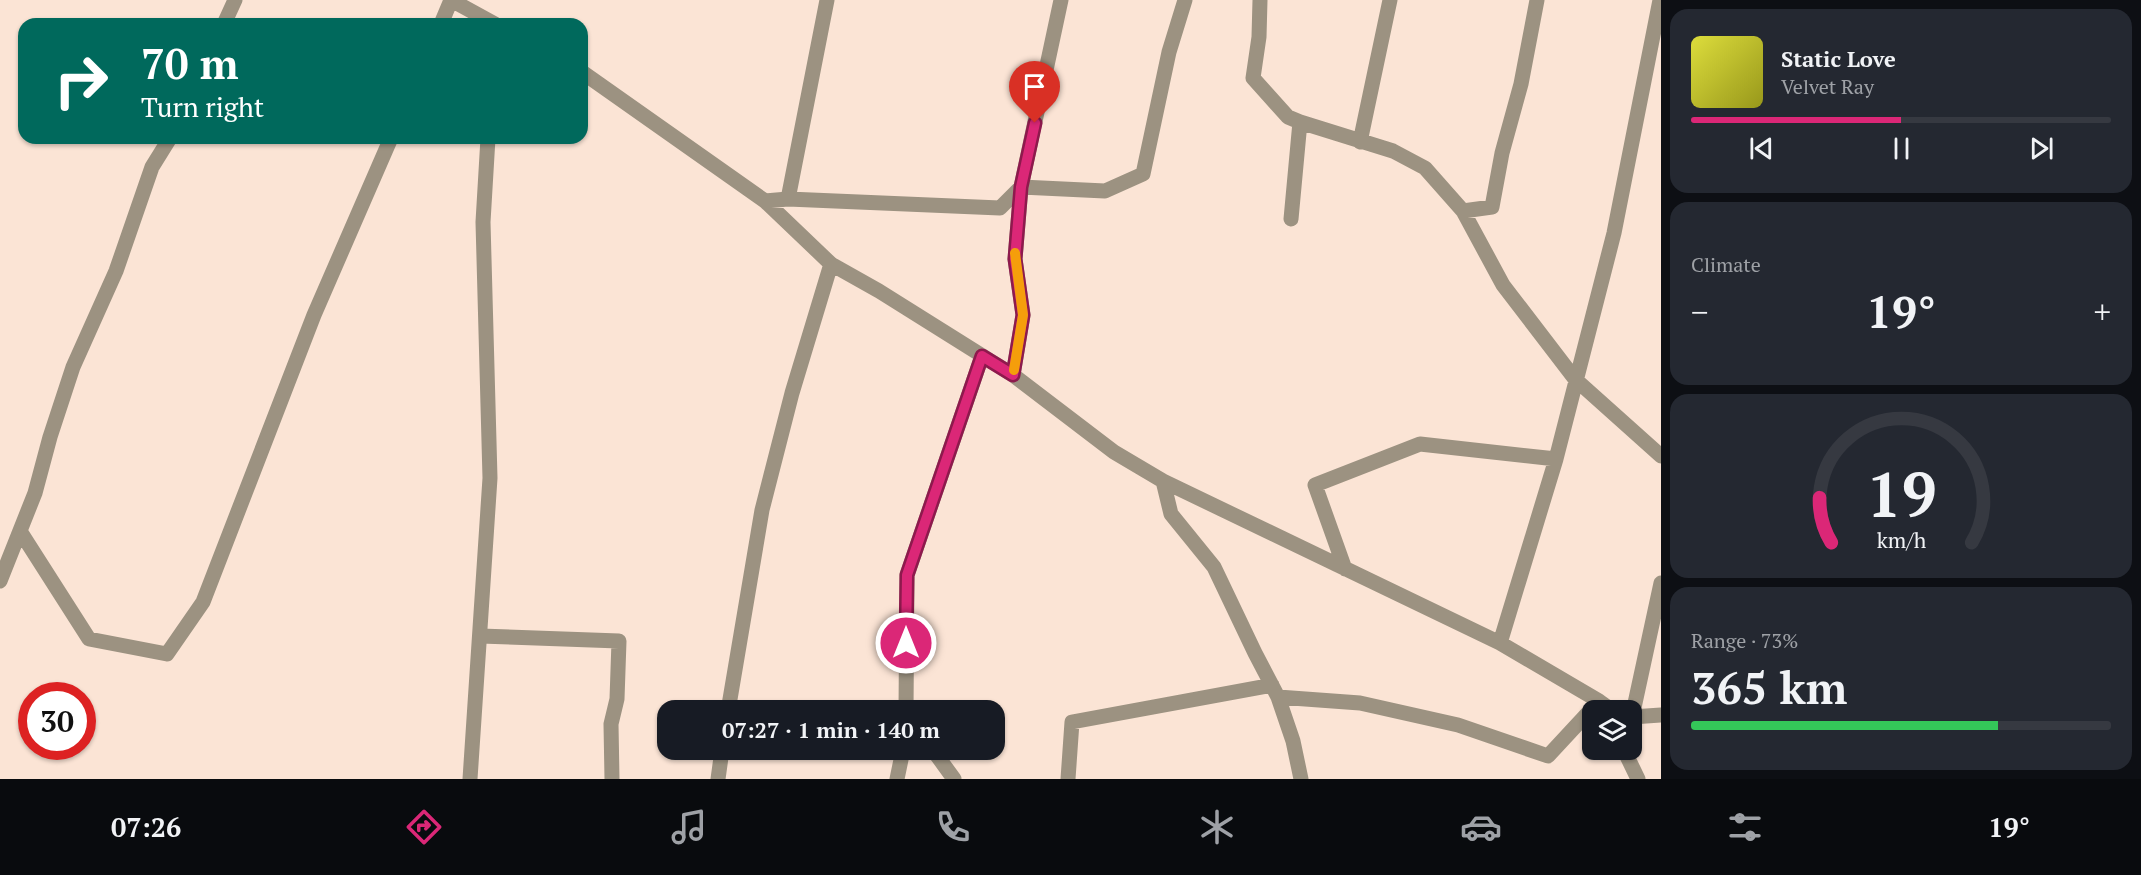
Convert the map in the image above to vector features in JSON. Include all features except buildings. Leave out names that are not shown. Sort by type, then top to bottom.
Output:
[{"type":"street","points":[[227,18],[235,0]]},
{"type":"street","points":[[444,18],[451,0],[484,18]]},
{"type":"street","points":[[788,200],[827,0]]},
{"type":"street","points":[[1013,375],[1023,315],[1015,259],[1021,187],[1061,0]]},
{"type":"street","points":[[765,201],[1000,208],[1021,187],[1105,191],[1143,174],[1169,52],[1185,0]]},
{"type":"street","points":[[1260,0],[1259,37],[1253,78],[1288,117],[1393,151],[1425,168],[1463,212],[1503,285],[1575,379],[1661,456]]},
{"type":"street","points":[[1360,142],[1390,0]]},
{"type":"street","points":[[1463,212],[1492,207],[1502,153],[1521,84],[1537,0]]},
{"type":"street","points":[[1500,643],[1556,459],[1614,233],[1660,0]]},
{"type":"street","points":[[588,76],[765,201],[831,264],[879,291],[1013,375],[1114,452],[1163,481],[1500,643],[1591,700]]},
{"type":"street","points":[[1291,219],[1300,122]]},
{"type":"street","points":[[0,581],[35,493],[50,437],[73,367],[91,322],[116,272],[152,167],[166,144]]},
{"type":"street","points":[[20,531],[89,639],[167,654],[203,602],[314,315],[388,144]]},
{"type":"street","points":[[470,779],[490,478],[483,222],[488,144]]},
{"type":"street","points":[[730,700],[762,510],[792,393],[831,264]]},
{"type":"street","points":[[906,700],[907,575],[982,356]]},
{"type":"street","points":[[1344,569],[1315,485],[1420,444],[1556,459]]},
{"type":"street","points":[[1163,481],[1171,514],[1214,567],[1275,691],[1293,741],[1301,779]]},
{"type":"street","points":[[1636,700],[1661,583]]},
{"type":"street","points":[[480,636],[619,641],[617,699],[611,724],[612,779]]},
{"type":"street","points":[[1068,779],[1072,722],[1275,691],[1360,703],[1458,725],[1548,756],[1582,724]]},
{"type":"street","points":[[1642,716],[1661,715]]},
{"type":"street","points":[[718,779],[721,760]]},
{"type":"street","points":[[897,779],[901,760]]},
{"type":"street","points":[[940,760],[954,779]]},
{"type":"street","points":[[1629,760],[1638,779]]},
{"type":"slow traffic","points":[[1014,370],[1023,315],[1015,253]]},
{"type":"route","points":[[906,643],[907,575],[982,356],[1013,375],[1023,315],[1015,259],[1021,187],[1035,123]]}]
